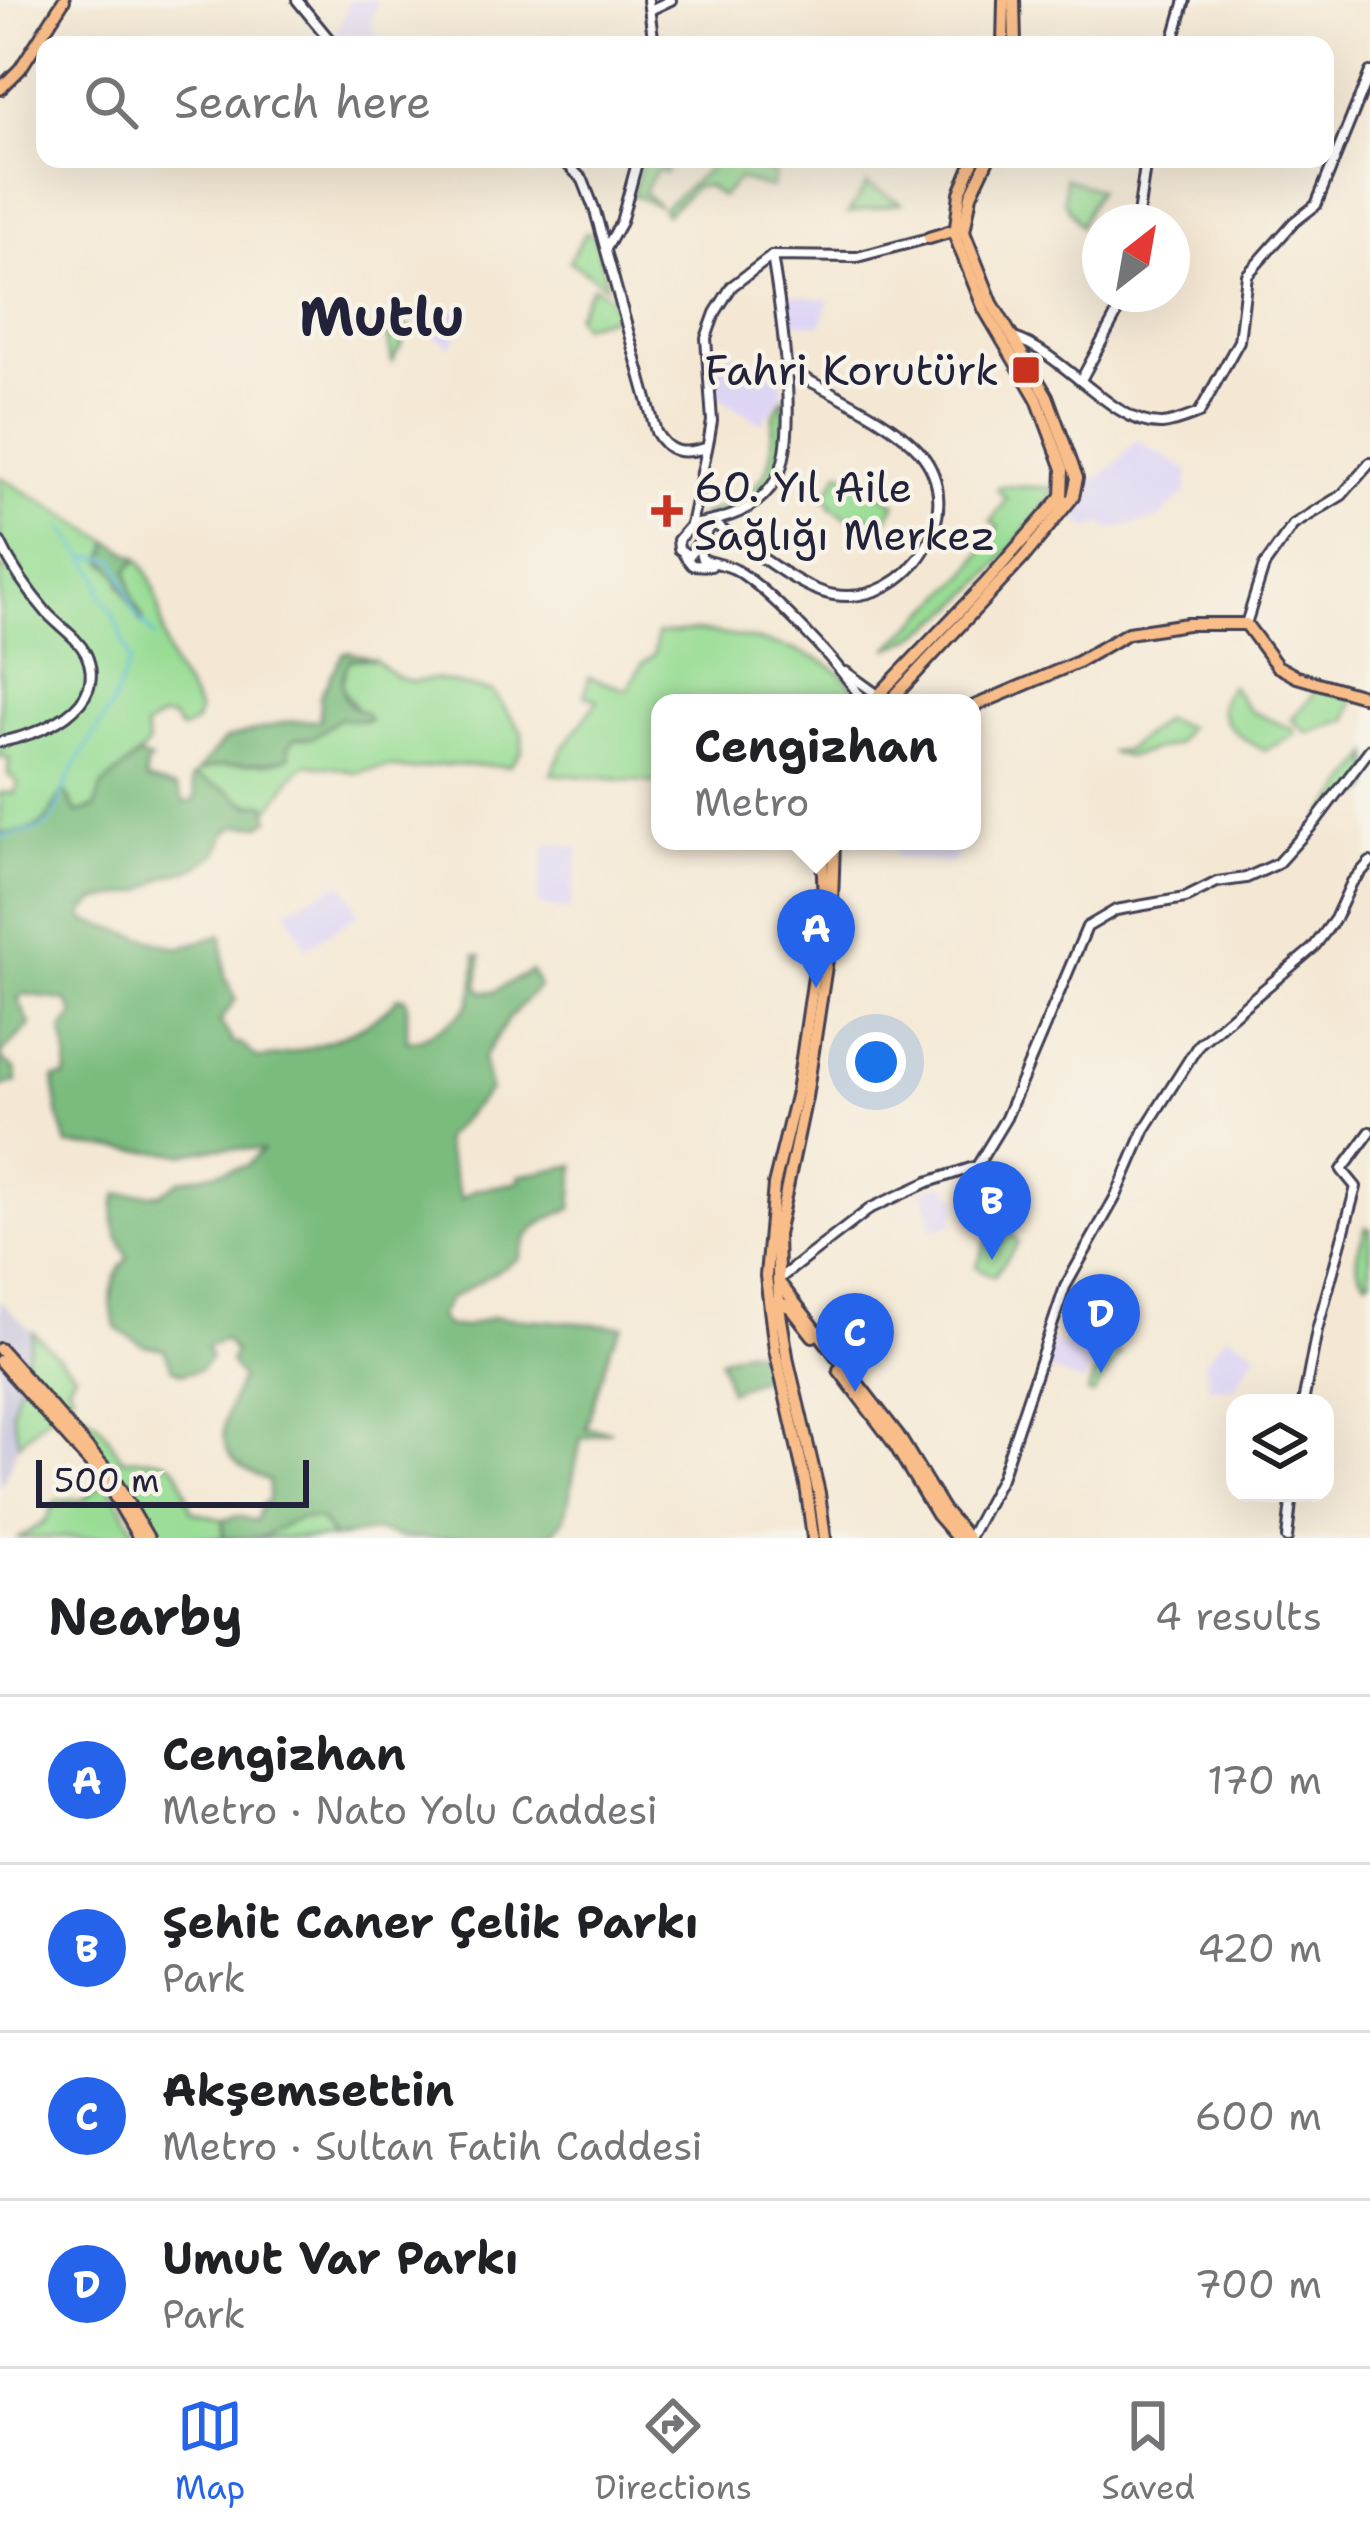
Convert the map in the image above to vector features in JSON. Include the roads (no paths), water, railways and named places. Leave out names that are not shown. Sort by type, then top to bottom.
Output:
[{"type":"main road","points":[[41,36],[64,0]]},
{"type":"main road","points":[[1003,36],[1004,0]]},
{"type":"main road","points":[[1014,0],[1015,36]]},
{"type":"main road","points":[[0,89],[14,78],[36,44]]},
{"type":"main road","points":[[886,694],[1033,548],[1073,497],[1077,478],[1047,396],[983,305],[955,233],[960,193],[970,168]]},
{"type":"main road","points":[[984,168],[970,195],[964,232],[1007,337]]},
{"type":"main road","points":[[929,238],[955,233]]},
{"type":"main road","points":[[981,702],[1076,663],[1129,633],[1187,624],[1246,624],[1276,666],[1297,677],[1370,698]]},
{"type":"main road","points":[[813,1538],[806,1485],[775,1350],[772,1280],[774,1185],[797,1091],[821,932],[822,850]]},
{"type":"main road","points":[[833,850],[835,911],[772,1280],[898,1435],[943,1510],[969,1538]]},
{"type":"main road","points":[[773,1299],[819,1492],[825,1538]]},
{"type":"main road","points":[[773,1299],[791,1308],[877,1419],[937,1515],[957,1538]]},
{"type":"main road","points":[[0,1349],[129,1501],[148,1538]]},
{"type":"main road","points":[[0,1361],[93,1458],[139,1538]]},
{"type":"street","points":[[297,0],[327,36]]},
{"type":"street","points":[[653,36],[649,5],[671,0]]},
{"type":"street","points":[[1175,36],[1185,0]]},
{"type":"street","points":[[1334,161],[1370,72]]},
{"type":"street","points":[[571,168],[583,180],[606,249],[656,431],[668,447],[680,453],[705,448]]},
{"type":"street","points":[[606,249],[620,222],[635,168]]},
{"type":"street","points":[[1140,204],[1145,168]]},
{"type":"street","points":[[1007,337],[1049,354],[1141,420],[1161,424],[1199,413],[1239,341],[1247,275],[1294,222],[1316,205],[1331,168]]},
{"type":"street","points":[[869,694],[757,586],[731,566],[699,567],[684,555],[678,540],[691,525],[712,421],[706,338],[732,286],[772,256],[857,257],[929,238]]},
{"type":"street","points":[[691,525],[713,525],[741,512],[776,480],[788,438],[772,256]]},
{"type":"street","points":[[1082,378],[1116,312]]},
{"type":"street","points":[[713,525],[831,595],[878,590],[904,576],[929,544],[938,494],[935,476],[916,447],[784,368]]},
{"type":"street","points":[[1246,624],[1264,566],[1293,525],[1342,495],[1370,463]]},
{"type":"street","points":[[691,525],[698,530],[702,559],[718,565]]},
{"type":"street","points":[[684,555],[693,554],[713,525]]},
{"type":"street","points":[[0,542],[13,568],[81,646],[89,665],[86,692],[74,711],[27,735],[0,742]]},
{"type":"street","points":[[841,669],[869,694]]},
{"type":"street","points":[[772,1280],[871,1208],[977,1166],[1006,1118],[1088,927],[1116,910],[1185,898],[1217,881],[1246,878],[1276,864],[1315,823],[1370,749]]},
{"type":"street","points":[[969,1538],[1012,1450],[1065,1287],[1177,1074],[1199,1044],[1313,948],[1335,919],[1352,882],[1370,862]]},
{"type":"street","points":[[1305,1394],[1356,1187],[1342,1170],[1370,1132]]},
{"type":"street","points":[[1287,1538],[1291,1502]]},
{"type":"waterway","points":[[0,837],[38,830],[51,822],[72,771],[111,707],[130,661],[113,613],[101,595],[98,576],[63,527]]},
{"type":"waterway","points":[[88,557],[116,560],[135,613],[155,637]]},
{"type":"place","name":"Fahri Korutürk","points":[[1026,370]]},
{"type":"place","name":"60. Yıl Aile Sağlığı Merkez","points":[[667,511]]},
{"type":"place","name":"Cengizhan","points":[[816,988]]},
{"type":"place","name":"Şehit Caner Çelik Parkı","points":[[992,1260]]},
{"type":"place","name":"Umut Var Parkı","points":[[1101,1373]]},
{"type":"place","name":"Akşemsettin","points":[[855,1392]]},
{"type":"district","name":"Mutlu","points":[[382,316]]}]
